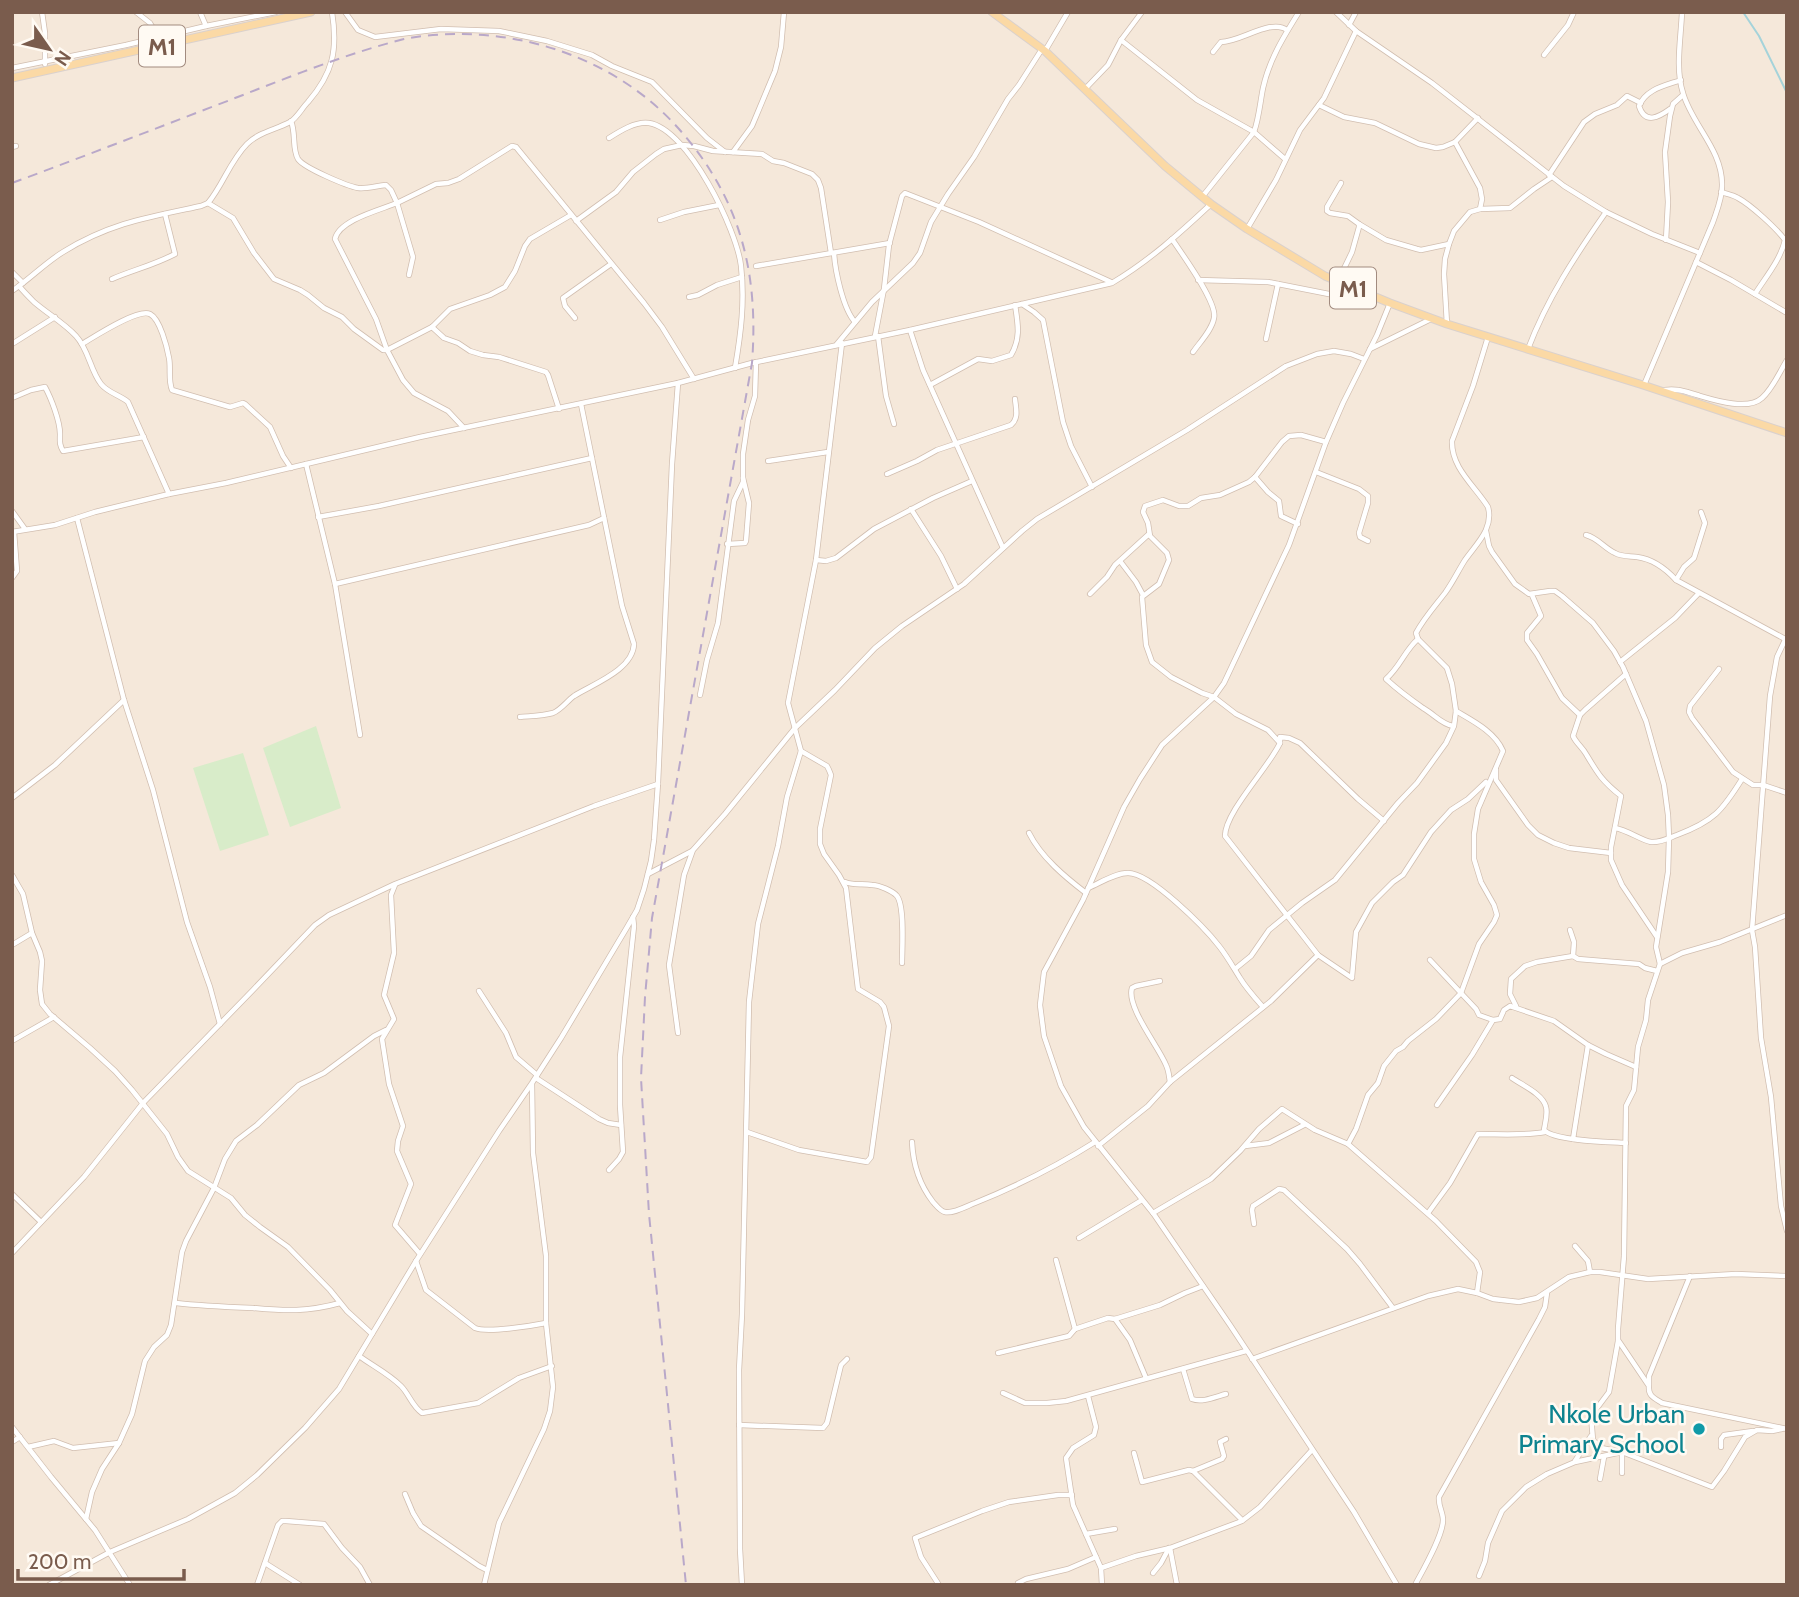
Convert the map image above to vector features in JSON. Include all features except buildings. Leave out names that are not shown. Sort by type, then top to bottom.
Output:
[{"type":"main road","name":"M1","points":[[12,78],[45,66],[163,46],[250,19],[311,12]]},
{"type":"main road","name":"M1","points":[[994,13],[1044,49],[1165,166],[1202,197],[1247,229],[1307,265],[1338,281],[1432,319],[1787,433]]},
{"type":"street","points":[[42,12],[45,66]]},
{"type":"street","points":[[136,12],[149,23],[163,46]]},
{"type":"street","points":[[200,12],[206,26]]},
{"type":"street","points":[[12,68],[45,66],[206,26],[276,12]]},
{"type":"street","points":[[12,291],[30,275],[86,239],[145,217],[208,203],[245,146],[260,134],[291,121],[315,93],[327,73],[336,37],[332,12]]},
{"type":"street","points":[[345,12],[358,30],[375,37],[441,29],[499,31],[547,41],[592,55],[652,82],[725,152]]},
{"type":"street","points":[[733,152],[752,126],[775,71],[781,47],[784,12]]},
{"type":"street","points":[[742,1585],[739,1370],[743,1314],[749,1002],[758,924],[778,846],[787,797],[801,751],[788,703],[816,560],[839,344],[884,289],[913,263],[920,253],[931,222],[974,158],[1008,99],[1068,12]]},
{"type":"street","points":[[1085,89],[1108,65],[1121,40],[1142,12]]},
{"type":"street","points":[[1202,197],[1254,132],[1273,57],[1299,12]]},
{"type":"street","points":[[1336,12],[1356,32],[1433,83],[1551,176],[1606,212],[1700,253]]},
{"type":"street","points":[[1544,55],[1574,12]]},
{"type":"street","points":[[1643,385],[1713,222],[1721,192],[1719,164],[1683,95],[1682,12]]},
{"type":"street","points":[[1349,25],[1354,13]]},
{"type":"street","points":[[1213,52],[1221,43],[1236,41],[1273,26],[1281,26],[1287,30]]},
{"type":"street","points":[[1247,229],[1276,180],[1300,130],[1319,105],[1356,32]]},
{"type":"street","points":[[1121,40],[1197,100],[1254,132],[1285,159]]},
{"type":"street","points":[[1681,80],[1651,91],[1642,99],[1640,110],[1653,119],[1658,118],[1683,95]]},
{"type":"street","points":[[1447,324],[1444,274],[1449,244],[1454,231],[1466,216],[1474,210],[1510,208],[1551,176],[1589,117],[1616,106],[1627,96],[1641,103]]},
{"type":"street","points":[[1319,105],[1344,117],[1380,125],[1427,146],[1443,147],[1455,142],[1478,118]]},
{"type":"street","points":[[1666,240],[1668,189],[1665,152],[1671,108]]},
{"type":"street","points":[[291,121],[295,132],[297,158],[303,164],[349,186],[368,188],[386,185],[391,190],[413,257],[409,275]]},
{"type":"street","points":[[609,138],[629,127],[647,123],[662,129],[682,145],[700,170],[719,205],[741,262],[744,311],[735,368]]},
{"type":"street","points":[[1455,142],[1480,188],[1480,209]]},
{"type":"street","points":[[576,221],[616,192],[638,168],[666,149],[682,145],[708,151],[762,153],[773,161],[812,174],[818,180],[844,299],[850,317],[855,322]]},
{"type":"street","points":[[464,428],[448,411],[421,397],[407,386],[387,350],[376,318],[335,239],[345,225],[436,184],[449,183],[514,146],[662,327],[694,379]]},
{"type":"street","points":[[1341,183],[1327,211],[1348,216],[1387,240],[1417,249],[1449,244]]},
{"type":"street","points":[[1721,192],[1749,205],[1785,240],[1755,294]]},
{"type":"street","points":[[894,424],[887,400],[877,337],[890,243],[905,193],[941,206],[1112,283]]},
{"type":"street","points":[[208,203],[233,218],[274,279],[303,291],[329,311],[342,317],[383,350],[432,327],[450,309],[505,287],[530,239],[571,215]]},
{"type":"street","points":[[12,578],[17,571],[13,532],[55,525],[169,494],[678,383],[756,362],[911,330],[1112,283],[1172,239],[1211,204]]},
{"type":"street","points":[[660,220],[719,205]]},
{"type":"street","points":[[1528,349],[1555,290],[1576,254],[1606,212]]},
{"type":"street","points":[[112,279],[174,254],[165,214]]},
{"type":"street","points":[[1338,281],[1358,235],[1359,224]]},
{"type":"street","points":[[1172,239],[1213,306],[1215,315],[1193,352]]},
{"type":"street","points":[[756,266],[890,243]]},
{"type":"street","points":[[1696,261],[1787,313]]},
{"type":"street","points":[[575,318],[565,306],[563,298],[611,264]]},
{"type":"street","points":[[12,272],[35,303],[77,337],[95,376],[106,389],[128,402],[169,494]]},
{"type":"street","points":[[689,298],[742,277]]},
{"type":"street","points":[[1198,280],[1256,280],[1349,298],[1357,289]]},
{"type":"street","points":[[1266,339],[1278,284]]},
{"type":"street","points":[[1390,303],[1326,442],[1298,524],[1224,683],[1214,697],[1170,736],[1153,757],[1124,807],[1087,891],[1044,972],[1040,1004],[1047,1046],[1061,1086],[1084,1128],[1153,1213],[1203,1286],[1354,1512],[1397,1585]]},
{"type":"street","points":[[930,385],[978,359],[992,361],[1011,355],[1019,332],[1018,304]]},
{"type":"street","points":[[1018,304],[1038,314],[1042,320],[1063,422],[1071,446],[1092,487]]},
{"type":"street","points":[[82,344],[132,316],[150,313],[158,322],[167,349],[172,390],[230,407],[245,404],[271,428],[291,468]]},
{"type":"street","points":[[12,344],[55,317]]},
{"type":"street","points":[[1370,349],[1432,319]]},
{"type":"street","points":[[432,327],[444,338],[470,351],[546,372],[559,409]]},
{"type":"street","points":[[911,330],[923,370],[1003,548]]},
{"type":"street","points":[[1235,969],[1251,956],[1269,930],[1335,880],[1417,783],[1446,743],[1454,726],[1456,711],[1447,668],[1418,639],[1416,632],[1445,593],[1489,523],[1488,507],[1465,479],[1452,449],[1452,441],[1473,387],[1488,337]]},
{"type":"street","points":[[648,874],[693,850],[795,728],[875,648],[957,589],[1037,519],[1187,430],[1286,366],[1317,354],[1334,351],[1364,359]]},
{"type":"street","points":[[1660,391],[1673,388],[1717,401],[1735,404],[1756,402],[1770,389],[1787,360]]},
{"type":"street","points":[[727,544],[745,543],[747,540],[750,505],[743,477],[743,454],[755,396],[756,362]]},
{"type":"street","points":[[50,1585],[110,1552],[188,1519],[234,1493],[257,1475],[327,1404],[340,1389],[420,1254],[532,1083],[633,916],[644,889],[654,840],[678,383]]},
{"type":"street","points":[[12,398],[45,387],[54,411],[63,451],[144,437]]},
{"type":"street","points":[[887,474],[956,442],[1013,424],[1017,416],[1015,399]]},
{"type":"street","points":[[520,718],[558,710],[573,697],[626,663],[634,650],[622,606],[582,404]]},
{"type":"street","points":[[1143,596],[1159,584],[1169,560],[1149,534],[1143,512],[1145,506],[1163,500],[1179,506],[1188,506],[1200,498],[1223,494],[1249,482],[1289,436],[1301,435],[1326,442]]},
{"type":"street","points":[[768,461],[828,452]]},
{"type":"street","points":[[318,517],[592,458]]},
{"type":"street","points":[[306,464],[335,584],[360,736]]},
{"type":"street","points":[[1316,472],[1359,489],[1368,496],[1359,533],[1360,537],[1368,541]]},
{"type":"street","points":[[699,695],[718,623],[735,497],[743,477]]},
{"type":"street","points":[[1255,477],[1279,501],[1281,516],[1298,524]]},
{"type":"street","points":[[816,560],[836,558],[867,533],[972,481]]},
{"type":"street","points":[[911,509],[941,556],[957,589]]},
{"type":"street","points":[[12,511],[25,529]]},
{"type":"street","points":[[1676,580],[1694,558],[1705,523],[1701,512]]},
{"type":"street","points":[[77,518],[124,700],[153,790],[187,922],[220,1024]]},
{"type":"street","points":[[335,584],[558,532],[604,518]]},
{"type":"street","points":[[1486,531],[1490,549],[1515,584],[1532,595],[1550,591],[1569,601],[1592,623],[1614,651],[1646,722],[1664,785],[1668,815],[1668,872],[1656,947],[1660,964],[1648,1000],[1646,1020],[1638,1047],[1634,1090],[1626,1106],[1625,1229],[1618,1340],[1609,1392],[1591,1416],[1592,1440],[1601,1448],[1622,1452],[1712,1487],[1745,1437],[1757,1430]]},
{"type":"street","points":[[1090,594],[1149,534]]},
{"type":"street","points":[[1586,535],[1615,553],[1655,564],[1669,572],[1676,580],[1786,640],[1777,657],[1770,696],[1752,930],[1779,1195],[1787,1231]]},
{"type":"street","points":[[1120,561],[1143,596],[1146,645],[1152,662],[1171,677],[1214,697],[1236,714],[1280,740]]},
{"type":"street","points":[[1620,662],[1675,618],[1699,593]]},
{"type":"street","points":[[1532,595],[1541,616],[1527,633],[1527,640],[1562,698],[1580,715]]},
{"type":"street","points":[[1418,639],[1409,647],[1396,670],[1386,679],[1436,718],[1454,726]]},
{"type":"street","points":[[1719,669],[1693,701],[1689,712],[1727,766],[1742,779],[1753,785],[1763,785],[1787,793]]},
{"type":"street","points":[[1626,674],[1580,715],[1573,739],[1584,751],[1599,777],[1621,796],[1612,839],[1613,867],[1657,938]]},
{"type":"street","points":[[12,798],[55,765],[124,700]]},
{"type":"street","points":[[1348,1144],[1368,1095],[1378,1083],[1384,1066],[1396,1051],[1436,1019],[1461,993],[1479,944],[1497,915],[1481,882],[1474,859],[1474,834],[1478,809],[1503,751],[1499,743],[1477,723],[1456,711]]},
{"type":"street","points":[[1384,821],[1300,743],[1289,738],[1280,740],[1225,828],[1225,836],[1318,955],[1352,978],[1356,932],[1372,903],[1404,875],[1431,832],[1451,810],[1489,780]]},
{"type":"street","points":[[747,1132],[799,1150],[865,1162],[871,1157],[888,1022],[880,1002],[858,989],[844,882],[820,844],[830,770],[801,751]]},
{"type":"street","points":[[1496,768],[1496,780],[1538,835],[1554,844],[1569,848],[1611,853]]},
{"type":"street","points":[[1615,828],[1648,841],[1660,841],[1699,827],[1720,811],[1742,779]]},
{"type":"street","points":[[12,1253],[83,1177],[143,1104],[314,925],[395,884],[658,783]]},
{"type":"street","points":[[1030,833],[1036,845],[1051,862],[1087,891]]},
{"type":"street","points":[[678,1033],[669,965],[684,875],[693,850]]},
{"type":"street","points":[[1087,891],[1122,874],[1139,875],[1163,891],[1218,944],[1263,1007]]},
{"type":"street","points":[[12,875],[23,894],[42,961],[42,1003],[114,1071],[143,1104],[167,1134],[188,1171],[231,1198],[245,1215],[288,1247],[372,1334]]},
{"type":"street","points":[[844,882],[852,885],[874,885],[896,894],[899,898],[902,963]]},
{"type":"street","points":[[395,884],[391,895],[394,953],[384,995],[394,1019],[382,1039],[389,1084],[403,1126],[397,1151],[411,1184],[395,1224],[420,1254]]},
{"type":"street","points":[[1660,964],[1682,953],[1711,945],[1787,915]]},
{"type":"street","points":[[609,1170],[623,1152],[620,1057],[633,916]]},
{"type":"street","points":[[1570,930],[1574,942],[1573,956]]},
{"type":"street","points":[[12,945],[32,933]]},
{"type":"street","points":[[912,1142],[916,1172],[929,1196],[942,1211],[946,1213],[961,1209],[995,1195],[1097,1144],[1148,1106],[1170,1082],[1263,1007],[1318,955]]},
{"type":"street","points":[[1516,1007],[1510,994],[1511,979],[1525,966],[1537,962],[1573,956],[1578,959],[1639,964],[1657,971]]},
{"type":"street","points":[[1430,960],[1479,1015],[1493,1020],[1500,1019],[1504,1010],[1510,1006],[1516,1007],[1554,1021],[1588,1045],[1636,1067]]},
{"type":"street","points":[[1160,981],[1136,986],[1132,988],[1130,995],[1146,1031],[1167,1066],[1170,1082]]},
{"type":"street","points":[[479,991],[506,1033],[516,1057],[536,1076],[599,1119],[621,1125]]},
{"type":"street","points":[[12,1041],[54,1017]]},
{"type":"street","points":[[1437,1105],[1493,1020]]},
{"type":"street","points":[[86,1518],[92,1492],[102,1469],[119,1443],[132,1413],[145,1361],[168,1332],[176,1303],[181,1258],[186,1241],[236,1141],[299,1085],[324,1073],[374,1036],[386,1031]]},
{"type":"street","points":[[1573,1139],[1588,1045]]},
{"type":"street","points":[[1512,1078],[1546,1104],[1545,1132]]},
{"type":"street","points":[[484,1585],[499,1523],[547,1420],[553,1387],[546,1323],[546,1256],[533,1153],[532,1083]]},
{"type":"street","points":[[1153,1213],[1211,1179],[1282,1109],[1305,1124],[1348,1144],[1462,1246],[1476,1262],[1480,1272],[1477,1293]]},
{"type":"street","points":[[1245,1146],[1266,1144],[1305,1124]]},
{"type":"street","points":[[1427,1213],[1450,1183],[1478,1134],[1530,1135],[1545,1132],[1559,1138],[1626,1143]]},
{"type":"street","points":[[1254,1224],[1253,1206],[1279,1189],[1284,1190],[1347,1249],[1393,1308]]},
{"type":"street","points":[[12,1194],[41,1222]]},
{"type":"street","points":[[1079,1238],[1142,1200]]},
{"type":"street","points":[[1575,1246],[1588,1261],[1590,1272]]},
{"type":"street","points":[[1056,1260],[1075,1329]]},
{"type":"street","points":[[416,1261],[426,1290],[481,1331],[546,1323]]},
{"type":"street","points":[[1252,1359],[1451,1289],[1510,1302],[1530,1300],[1569,1277],[1590,1272],[1648,1279],[1736,1274],[1787,1276]]},
{"type":"street","points":[[1690,1276],[1649,1376],[1648,1392],[1662,1403],[1785,1429]]},
{"type":"street","points":[[998,1353],[1069,1336],[1075,1329],[1160,1306],[1203,1286]]},
{"type":"street","points":[[1415,1585],[1441,1528],[1443,1517],[1439,1497],[1539,1320],[1546,1304],[1547,1292]]},
{"type":"street","points":[[176,1303],[287,1311],[312,1310],[340,1303]]},
{"type":"street","points":[[1115,1319],[1130,1340],[1146,1378]]},
{"type":"street","points":[[1618,1340],[1648,1386]]},
{"type":"street","points":[[1003,1393],[1025,1403],[1066,1401],[1246,1351]]},
{"type":"street","points":[[359,1356],[396,1381],[422,1413],[478,1403],[519,1378],[552,1366]]},
{"type":"street","points":[[739,1425],[823,1428],[827,1423],[841,1365],[847,1359]]},
{"type":"street","points":[[1183,1369],[1192,1399],[1197,1401],[1226,1394]]},
{"type":"street","points":[[1088,1396],[1096,1427],[1094,1435],[1073,1448],[1066,1458],[1079,1521],[1101,1568],[1102,1585]]},
{"type":"street","points":[[12,1427],[86,1518],[130,1585]]},
{"type":"street","points":[[1721,1447],[1721,1438],[1724,1435],[1785,1429]]},
{"type":"street","points":[[1575,1462],[1592,1435]]},
{"type":"street","points":[[12,1442],[20,1437]]},
{"type":"street","points":[[1193,1471],[1222,1459],[1224,1456],[1220,1441],[1226,1439]]},
{"type":"street","points":[[28,1447],[54,1441],[73,1448],[119,1443]]},
{"type":"street","points":[[1101,1568],[1170,1548],[1242,1521],[1260,1507],[1312,1450]]},
{"type":"street","points":[[1479,1576],[1485,1562],[1488,1543],[1502,1511],[1526,1487],[1575,1462],[1622,1452]]},
{"type":"street","points":[[1622,1452],[1622,1473]]},
{"type":"street","points":[[1134,1453],[1142,1482],[1189,1469],[1242,1521]]},
{"type":"street","points":[[1600,1479],[1604,1457]]},
{"type":"street","points":[[405,1494],[413,1513],[424,1528],[487,1570]]},
{"type":"street","points":[[939,1585],[921,1557],[915,1538],[1009,1502],[1072,1495]]},
{"type":"street","points":[[257,1585],[280,1522],[286,1521],[321,1523],[327,1527],[360,1567],[370,1585]]},
{"type":"street","points":[[1086,1534],[1115,1530]]},
{"type":"street","points":[[1153,1573],[1170,1548]]},
{"type":"street","points":[[1170,1548],[1177,1585]]},
{"type":"street","points":[[1019,1585],[1018,1583],[1026,1579],[1068,1569],[1096,1557]]},
{"type":"street","points":[[265,1563],[300,1585]]},
{"type":"shaded area","points":[[12,12],[1787,12],[1787,1585],[12,1585]]},
{"type":"green space","points":[[316,726],[341,808],[290,827],[263,748]]},
{"type":"green space","points":[[243,753],[269,835],[220,851],[193,768]]},
{"type":"waterway","points":[[1743,12],[1759,36],[1787,93]]},
{"type":"railway","points":[[12,183],[360,52],[411,38],[462,34],[492,36],[552,48],[608,72],[633,88],[679,129],[700,155],[731,209],[748,267],[752,298],[752,363],[652,918],[641,1078],[649,1214],[686,1585]]},
{"type":"place","name":"Nkole Urban Primary School","points":[[1699,1429]]}]
